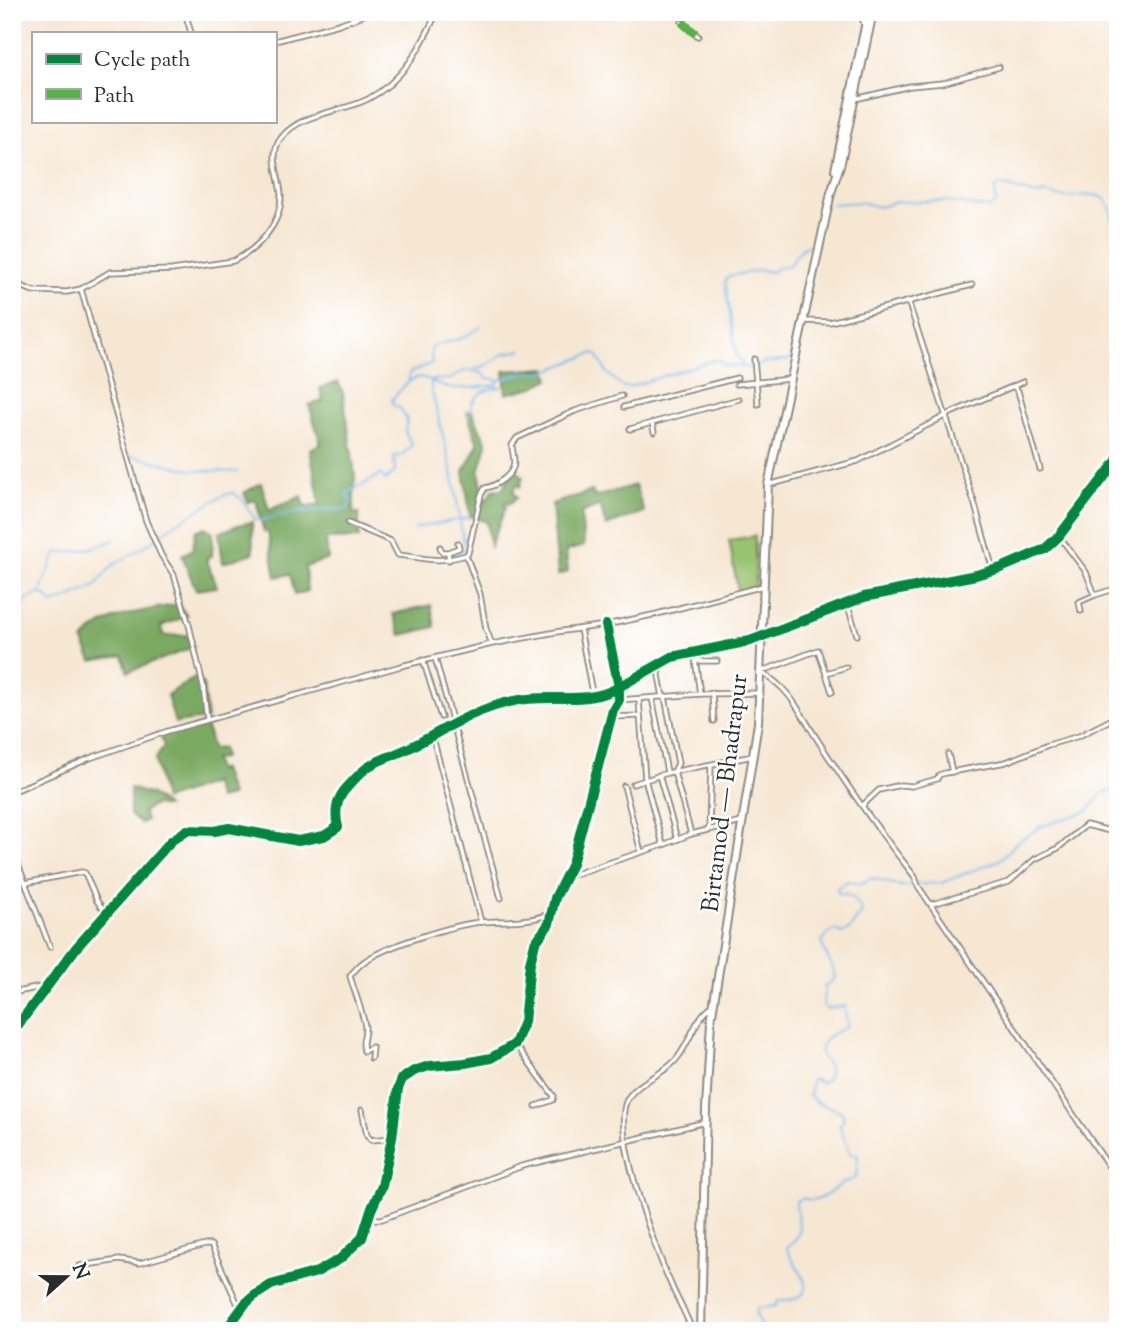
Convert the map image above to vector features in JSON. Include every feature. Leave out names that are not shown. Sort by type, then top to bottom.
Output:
[{"type":"main road","name":"Birtamod — Bhadrapur","points":[[701,1331],[706,1122],[714,1005],[753,756],[760,693],[768,485],[829,204],[855,99],[870,12]]},
{"type":"main road","name":"Birtamod — Bhadrapur","points":[[834,183],[867,28]]},
{"type":"street","points":[[185,12],[191,32]]},
{"type":"street","points":[[276,41],[373,12]]},
{"type":"street","points":[[12,282],[33,291],[67,292],[81,289],[110,272],[194,267],[233,261],[254,248],[267,233],[280,206],[275,156],[279,140],[297,125],[320,114],[368,99],[382,90],[402,73],[414,57],[438,12]]},
{"type":"street","points":[[859,12],[867,28]]},
{"type":"street","points":[[682,22],[698,37]]},
{"type":"street","points":[[855,99],[910,86],[943,83],[999,67]]},
{"type":"street","points":[[805,321],[830,322],[972,285]]},
{"type":"street","points":[[81,289],[146,521],[161,555],[174,575],[189,625],[204,685],[207,719]]},
{"type":"street","points":[[908,301],[975,505],[993,570]]},
{"type":"street","points":[[754,359],[758,404]]},
{"type":"street","points":[[624,407],[737,378]]},
{"type":"street","points":[[737,384],[792,379]]},
{"type":"street","points":[[768,485],[858,461],[945,416],[1023,382]]},
{"type":"street","points":[[1013,386],[1018,391],[1040,468]]},
{"type":"street","points":[[348,523],[391,541],[398,555],[424,561],[449,560],[466,555],[481,495],[485,488],[495,487],[512,470],[512,445],[517,438],[575,411],[622,396]]},
{"type":"street","points":[[630,429],[739,399]]},
{"type":"street","points":[[652,422],[654,432]]},
{"type":"street","points":[[12,1033],[76,948],[171,841],[187,830],[215,831],[229,828],[298,841],[332,832],[338,827],[335,816],[342,793],[369,766],[484,710],[515,700],[593,698],[608,694],[672,657],[761,637],[864,597],[993,570],[1035,554],[1059,536],[1118,459]]},
{"type":"street","points":[[1059,536],[1086,572],[1095,595]]},
{"type":"street","points":[[440,547],[442,552],[448,552],[459,548],[458,543]]},
{"type":"street","points":[[448,552],[449,560]]},
{"type":"street","points":[[466,555],[480,594],[486,629],[492,645]]},
{"type":"street","points":[[12,792],[90,758],[207,719],[423,660],[657,614],[763,586]]},
{"type":"street","points":[[1081,611],[1079,602],[1095,595],[1114,589],[1118,598]]},
{"type":"street","points":[[847,603],[857,635]]},
{"type":"street","points":[[225,1331],[245,1304],[271,1285],[309,1276],[340,1259],[362,1238],[367,1219],[382,1186],[398,1089],[402,1080],[414,1070],[429,1066],[491,1058],[515,1044],[524,1022],[530,962],[535,943],[549,924],[555,898],[566,877],[585,822],[612,717],[619,700],[619,687],[606,625]]},
{"type":"street","points":[[580,629],[593,698]]},
{"type":"street","points":[[760,672],[818,650],[832,692]]},
{"type":"street","points":[[695,652],[700,694]]},
{"type":"street","points":[[435,658],[501,898]]},
{"type":"street","points":[[423,660],[441,717]]},
{"type":"street","points":[[696,661],[718,661]]},
{"type":"street","points":[[657,665],[678,763],[674,772],[691,834]]},
{"type":"street","points":[[826,673],[846,667]]},
{"type":"street","points":[[760,672],[783,687],[1118,1180]]},
{"type":"street","points":[[619,700],[760,693]]},
{"type":"street","points":[[712,694],[714,721]]},
{"type":"street","points":[[652,698],[667,773]]},
{"type":"street","points":[[639,700],[645,779],[663,845]]},
{"type":"street","points":[[612,717],[639,716]]},
{"type":"street","points":[[863,805],[879,790],[901,785],[912,786],[937,779],[939,775],[1006,762],[1079,736],[1118,716]]},
{"type":"street","points":[[432,734],[481,922]]},
{"type":"street","points":[[948,754],[952,772]]},
{"type":"street","points":[[633,784],[667,773],[753,756]]},
{"type":"street","points":[[709,829],[711,765]]},
{"type":"street","points":[[659,775],[677,839]]},
{"type":"street","points":[[624,786],[641,852]]},
{"type":"street","points":[[566,877],[691,834],[742,822]]},
{"type":"street","points":[[932,904],[1009,882],[1035,859],[1058,848],[1086,825],[1118,834]]},
{"type":"street","points":[[12,849],[50,947]]},
{"type":"street","points":[[25,883],[82,872],[107,914]]},
{"type":"street","points":[[371,1058],[372,1047],[364,1051],[362,1037],[366,1030],[362,1010],[358,1006],[349,976],[367,959],[428,935],[481,922],[506,923],[551,914]]},
{"type":"street","points":[[12,993],[48,986]]},
{"type":"street","points":[[692,1331],[646,1219],[625,1142],[623,1111],[626,1100],[644,1083],[676,1061],[702,1012],[714,1005]]},
{"type":"street","points":[[515,1044],[554,1096],[554,1100],[536,1106]]},
{"type":"street","points":[[362,1110],[366,1135],[371,1140],[392,1138]]},
{"type":"street","points":[[367,1219],[382,1219],[522,1166],[706,1122]]},
{"type":"street","points":[[80,1266],[119,1260],[140,1263],[211,1245],[241,1311]]},
{"type":"green space","points":[[547,368],[550,379],[534,387],[506,394],[504,371]]},
{"type":"green space","points":[[338,382],[343,393],[355,476],[353,513],[359,513],[359,538],[326,539],[328,559],[305,567],[307,591],[295,595],[290,574],[276,577],[268,532],[264,532],[256,500],[248,502],[244,493],[261,483],[269,510],[302,496],[305,507],[320,504],[310,449],[321,444],[309,405],[323,401],[320,388]]},
{"type":"green space","points":[[471,410],[487,444],[479,472],[485,502],[493,490],[502,489],[515,468],[523,477],[520,487],[517,485],[513,491],[517,498],[508,504],[506,501],[504,503],[506,507],[490,546],[487,522],[470,516],[464,471],[478,444],[467,412]]},
{"type":"green space","points":[[635,485],[644,512],[606,526],[600,505],[581,513],[584,546],[566,551],[568,572],[558,575],[552,504],[592,491],[595,497]]},
{"type":"green space","points":[[252,522],[253,553],[223,563],[219,533]]},
{"type":"green space","points":[[205,527],[213,532],[212,556],[206,558],[217,587],[196,590],[182,555],[192,550],[196,531]]},
{"type":"green space","points":[[755,536],[756,587],[738,591],[729,540]]},
{"type":"green space","points":[[178,604],[187,616],[161,626],[164,636],[187,635],[194,647],[128,672],[123,656],[92,661],[83,641],[91,632],[113,619]]},
{"type":"green space","points":[[431,605],[435,627],[401,635],[393,614]]},
{"type":"green space","points":[[196,677],[203,685],[207,719],[175,723],[167,695]]},
{"type":"green space","points":[[206,724],[212,749],[222,748],[224,757],[214,760],[217,771],[222,769],[231,796],[218,799],[213,783],[164,800],[155,760],[164,746],[160,735]]},
{"type":"green space","points":[[130,788],[151,795],[167,807],[155,805],[143,811],[146,820],[141,824],[130,815]]},
{"type":"waterway","points":[[832,204],[861,202],[879,207],[896,202],[944,201],[989,208],[996,203],[995,189],[1001,185],[1036,195],[1097,195],[1104,198],[1110,206],[1113,220],[1118,220]]},
{"type":"waterway","points":[[12,622],[26,600],[40,593],[53,604],[94,587],[113,565],[224,495],[233,493],[242,499],[255,519],[262,520],[301,511],[347,509],[351,501],[347,494],[380,474],[386,480],[395,472],[394,456],[402,455],[412,445],[405,431],[407,420],[400,408],[393,405],[392,399],[409,381],[419,377],[431,380],[451,379],[469,370],[482,373],[486,378],[499,380],[525,373],[544,372],[594,353],[606,372],[623,387],[629,387],[714,360],[720,360],[724,365],[751,368],[763,363],[790,360],[823,206],[826,204]]},
{"type":"waterway","points":[[741,365],[743,363],[737,357],[725,282],[729,276],[761,270],[772,272],[779,267],[790,265],[802,249],[813,246]]},
{"type":"waterway","points":[[409,381],[409,373],[432,363],[433,346],[462,338],[481,327]]},
{"type":"waterway","points":[[476,369],[503,354],[522,350]]},
{"type":"waterway","points":[[431,381],[453,476],[463,540]]},
{"type":"waterway","points":[[432,381],[446,387],[463,388],[497,385],[498,381]]},
{"type":"waterway","points":[[469,416],[475,398],[488,390],[501,387]]},
{"type":"waterway","points":[[129,455],[191,470],[238,472]]},
{"type":"waterway","points":[[415,528],[468,518]]},
{"type":"waterway","points":[[443,558],[466,550],[463,540],[469,539]]},
{"type":"waterway","points":[[40,593],[56,553],[85,550],[114,540]]},
{"type":"waterway","points":[[762,1331],[756,1314],[757,1308],[776,1306],[778,1301],[797,1298],[806,1286],[787,1247],[799,1232],[796,1201],[803,1198],[818,1199],[856,1178],[858,1155],[851,1154],[839,1125],[844,1120],[842,1112],[816,1102],[809,1095],[811,1081],[813,1079],[822,1083],[829,1073],[829,1066],[821,1057],[824,1041],[847,1027],[845,1006],[826,1009],[823,1004],[825,986],[835,979],[822,941],[830,932],[836,930],[841,933],[849,930],[862,912],[854,898],[839,894],[837,888],[848,881],[860,884],[872,878],[901,886],[941,883],[1000,860],[1016,843],[1040,827],[1088,811],[1102,793],[1118,789]]},
{"type":"marked path","points":[[682,22],[698,36]]},
{"type":"cycle path","points":[[225,1331],[254,1296],[271,1285],[317,1272],[340,1259],[362,1238],[382,1186],[402,1079],[429,1066],[491,1058],[515,1044],[524,1022],[530,963],[535,943],[549,924],[555,898],[572,864],[613,710],[619,700],[619,687],[672,657],[750,641],[864,597],[976,575],[1001,568],[1045,549],[1059,536],[1118,459]]},
{"type":"cycle path","points":[[12,1033],[76,948],[171,841],[187,830],[215,831],[229,828],[298,841],[324,836],[338,827],[339,799],[364,770],[473,714],[500,704],[527,699],[581,698],[607,693],[619,687],[606,625]]}]
